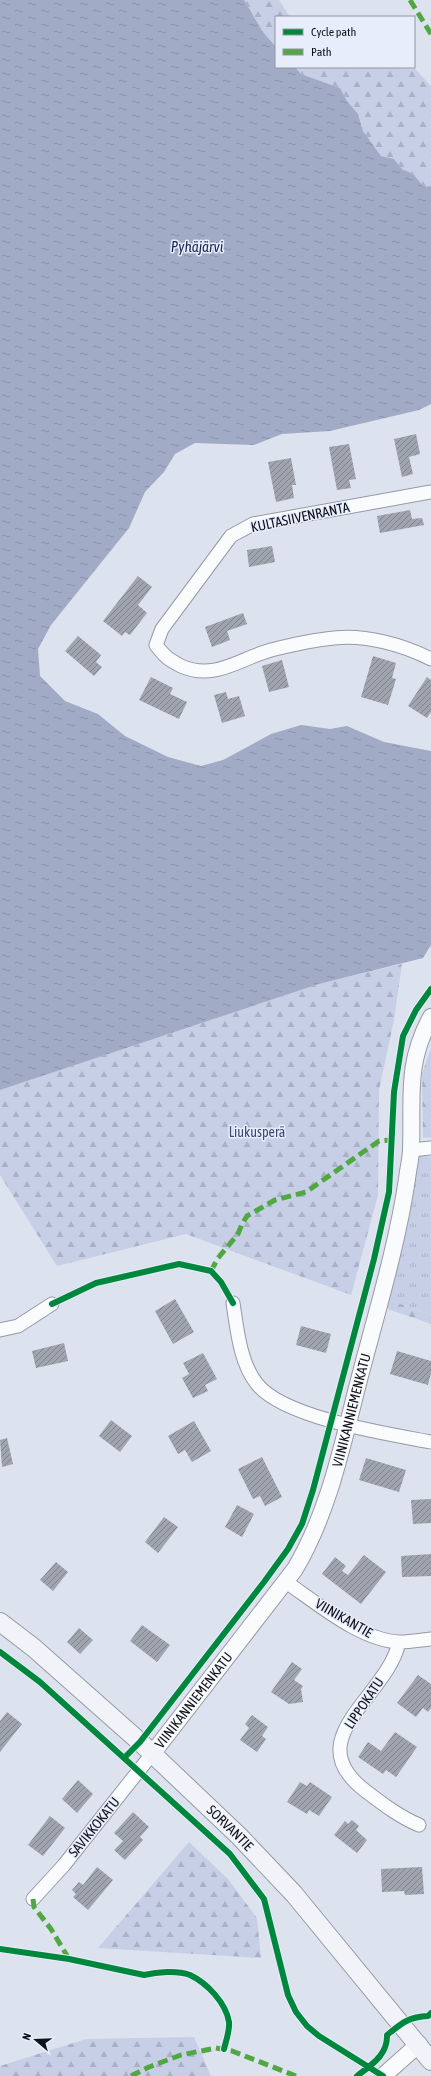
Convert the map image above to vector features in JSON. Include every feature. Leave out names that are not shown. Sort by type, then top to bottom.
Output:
[{"type":"main road","name":"SORVANTIE","points":[[0,1622],[34,1648],[152,1754],[263,1861],[294,1894],[419,2044],[431,2061]]},
{"type":"street","name":"KULTASIIVENRANTA","points":[[431,492],[253,524],[231,536],[162,629],[156,645],[165,658],[192,671],[216,671],[270,650],[334,638],[360,639],[394,645],[431,659]]},
{"type":"street","name":"VIINIKANNIEMENKATU","points":[[152,1754],[286,1582],[305,1552],[326,1503],[397,1237],[411,1150],[410,1108],[413,1066],[423,1032],[431,1017]]},
{"type":"street","points":[[411,1150],[431,1148]]},
{"type":"street","points":[[233,1303],[238,1337],[245,1360],[257,1384],[272,1397],[290,1407],[347,1425],[431,1442]]},
{"type":"street","points":[[0,1330],[18,1326],[52,1304]]},
{"type":"street","name":"VIINIKANTIE","points":[[286,1582],[347,1623],[376,1637],[399,1642],[431,1639]]},
{"type":"street","name":"LIPPOKATU","points":[[399,1642],[389,1666],[346,1728],[340,1742],[340,1757],[347,1773],[358,1785],[395,1812],[419,1825]]},
{"type":"street","name":"SAVIKKOKATU","points":[[33,1899],[56,1874],[152,1754]]},
{"type":"street","points":[[383,2076],[419,2044]]},
{"type":"green space","points":[[244,0],[279,0],[289,16],[275,16],[275,46],[263,32]]},
{"type":"green space","points":[[296,68],[415,69],[431,86],[431,186],[424,187],[413,174],[402,169],[394,159],[381,156],[363,131],[358,114],[347,101],[340,88],[301,74]]},
{"type":"green space","name":"Liukusperä","points":[[402,964],[394,1020],[379,1090],[378,1195],[351,1295],[186,1234],[57,1266],[0,1175],[0,1090],[319,984]]},
{"type":"green space","points":[[431,1048],[431,1137],[423,1138],[422,1074]]},
{"type":"green space","points":[[419,1156],[431,1157],[431,1315],[388,1299]]},
{"type":"green space","points":[[388,1299],[431,1315],[431,1324],[388,1309]]},
{"type":"green space","points":[[189,1842],[228,1879],[257,1918],[261,1958],[98,1948]]},
{"type":"green space","points":[[194,2037],[211,2076],[0,2076],[0,2066],[86,2039]]},
{"type":"water","name":"Pyhäjärvi","points":[[0,0],[244,0],[263,32],[275,46],[275,68],[296,68],[301,74],[340,88],[347,101],[358,114],[363,131],[381,156],[394,159],[402,169],[413,174],[424,187],[431,186],[431,404],[419,410],[330,431],[282,434],[254,445],[195,443],[175,454],[164,472],[145,492],[129,528],[51,625],[38,649],[40,676],[65,701],[98,714],[125,736],[168,757],[201,766],[223,760],[271,734],[301,725],[330,729],[347,726],[384,742],[431,751],[431,945],[423,958],[319,984],[0,1090]]},
{"type":"building","points":[[416,434],[420,454],[409,457],[413,474],[402,477],[394,439]]},
{"type":"building","points":[[349,444],[356,479],[349,480],[351,488],[337,490],[329,447]]},
{"type":"building","points":[[291,458],[296,485],[292,485],[294,498],[276,502],[268,462]]},
{"type":"building","points":[[410,510],[412,519],[422,518],[424,525],[380,533],[377,516]]},
{"type":"building","points":[[272,546],[275,562],[249,567],[247,550]]},
{"type":"building","points":[[138,576],[152,587],[138,605],[147,613],[130,635],[125,632],[122,636],[103,621]]},
{"type":"building","points":[[243,613],[247,624],[227,631],[230,640],[212,647],[205,627]]},
{"type":"building","points":[[78,636],[101,655],[96,662],[102,667],[94,676],[65,651]]},
{"type":"building","points":[[373,656],[396,663],[392,678],[396,679],[388,705],[361,697]]},
{"type":"building","points":[[282,660],[289,687],[269,692],[262,666]]},
{"type":"building","points":[[151,677],[173,688],[170,694],[187,702],[179,719],[139,700]]},
{"type":"building","points":[[427,677],[431,680],[431,712],[427,718],[408,706]]},
{"type":"building","points":[[226,692],[228,699],[239,696],[245,716],[222,723],[214,695]]},
{"type":"building","points":[[175,1299],[194,1332],[173,1344],[155,1311]]},
{"type":"building","points":[[301,1326],[331,1334],[326,1353],[296,1345]]},
{"type":"building","points":[[64,1343],[68,1361],[36,1368],[32,1351]]},
{"type":"building","points":[[397,1351],[431,1361],[431,1373],[428,1385],[390,1374]]},
{"type":"building","points":[[203,1353],[217,1379],[205,1385],[208,1391],[193,1398],[182,1378],[189,1374],[183,1363]]},
{"type":"building","points":[[111,1420],[132,1436],[120,1452],[99,1436]]},
{"type":"building","points":[[194,1421],[211,1451],[192,1462],[185,1450],[178,1454],[168,1436]]},
{"type":"building","points":[[7,1438],[13,1464],[2,1467],[0,1440]]},
{"type":"building","points":[[262,1457],[282,1497],[265,1506],[260,1496],[253,1499],[238,1469]]},
{"type":"building","points":[[366,1458],[406,1470],[399,1492],[359,1480]]},
{"type":"building","points":[[431,1499],[431,1523],[413,1524],[411,1500]]},
{"type":"building","points":[[237,1505],[254,1514],[242,1537],[225,1527]]},
{"type":"building","points":[[164,1517],[178,1527],[158,1553],[145,1542]]},
{"type":"building","points":[[431,1554],[431,1576],[402,1577],[401,1556]]},
{"type":"building","points":[[364,1555],[386,1572],[361,1604],[322,1574],[335,1557],[346,1566],[342,1571],[348,1575]]},
{"type":"building","points":[[56,1562],[68,1572],[53,1591],[40,1580]]},
{"type":"building","points":[[142,1625],[170,1645],[157,1662],[130,1641]]},
{"type":"building","points":[[79,1628],[93,1640],[80,1654],[67,1642]]},
{"type":"building","points":[[292,1662],[302,1669],[294,1680],[303,1686],[301,1689],[303,1702],[289,1704],[271,1692]]},
{"type":"building","points":[[418,1675],[431,1684],[431,1708],[428,1712],[423,1708],[416,1717],[397,1703]]},
{"type":"building","points":[[7,1712],[22,1724],[0,1752],[0,1721]]},
{"type":"building","points":[[252,1715],[268,1727],[262,1736],[266,1739],[257,1752],[240,1740],[249,1728],[245,1724]]},
{"type":"building","points":[[395,1732],[417,1747],[396,1777],[386,1770],[383,1774],[358,1757],[368,1742],[381,1751]]},
{"type":"building","points":[[78,1780],[93,1794],[77,1813],[62,1799]]},
{"type":"building","points":[[300,1782],[307,1786],[310,1782],[332,1797],[319,1816],[309,1810],[307,1814],[287,1802]]},
{"type":"building","points":[[133,1812],[149,1827],[140,1837],[143,1840],[125,1860],[114,1850],[123,1841],[114,1833]]},
{"type":"building","points":[[50,1816],[65,1828],[43,1856],[28,1845]]},
{"type":"building","points":[[352,1820],[359,1826],[356,1830],[367,1840],[357,1853],[334,1835],[345,1821],[348,1824]]},
{"type":"building","points":[[97,1867],[113,1880],[88,1910],[73,1897],[76,1894],[72,1890],[79,1882],[83,1885]]},
{"type":"building","points":[[422,1867],[424,1894],[405,1895],[404,1891],[382,1892],[381,1869]]},
{"type":"marked path","points":[[410,0],[431,34]]},
{"type":"marked path","points":[[211,1271],[218,1258],[238,1234],[247,1216],[275,1200],[306,1192],[379,1141],[392,1140]]},
{"type":"marked path","points":[[33,1899],[34,1907],[51,1929],[69,1959]]},
{"type":"marked path","points":[[131,2076],[149,2067],[181,2055],[216,2048],[232,2051],[296,2076]]},
{"type":"cycle path","points":[[125,1757],[140,1742],[264,1582],[288,1549],[302,1524],[313,1490],[374,1259],[389,1192],[394,1092],[403,1036],[416,1010],[431,989]]},
{"type":"cycle path","points":[[52,1304],[96,1283],[179,1264],[211,1271],[221,1282],[233,1303]]},
{"type":"cycle path","points":[[0,1652],[40,1682],[230,1854],[264,1899],[288,1995],[296,2012],[307,2026],[319,2036],[383,2076]]},
{"type":"cycle path","points":[[0,1949],[69,1959],[144,1975],[167,1972],[179,1972],[190,1975],[209,1988],[224,2008],[229,2022],[228,2036],[224,2049]]},
{"type":"cycle path","points":[[357,2076],[382,2054],[387,2042],[387,2035],[406,2021],[428,2016],[431,2013]]}]
